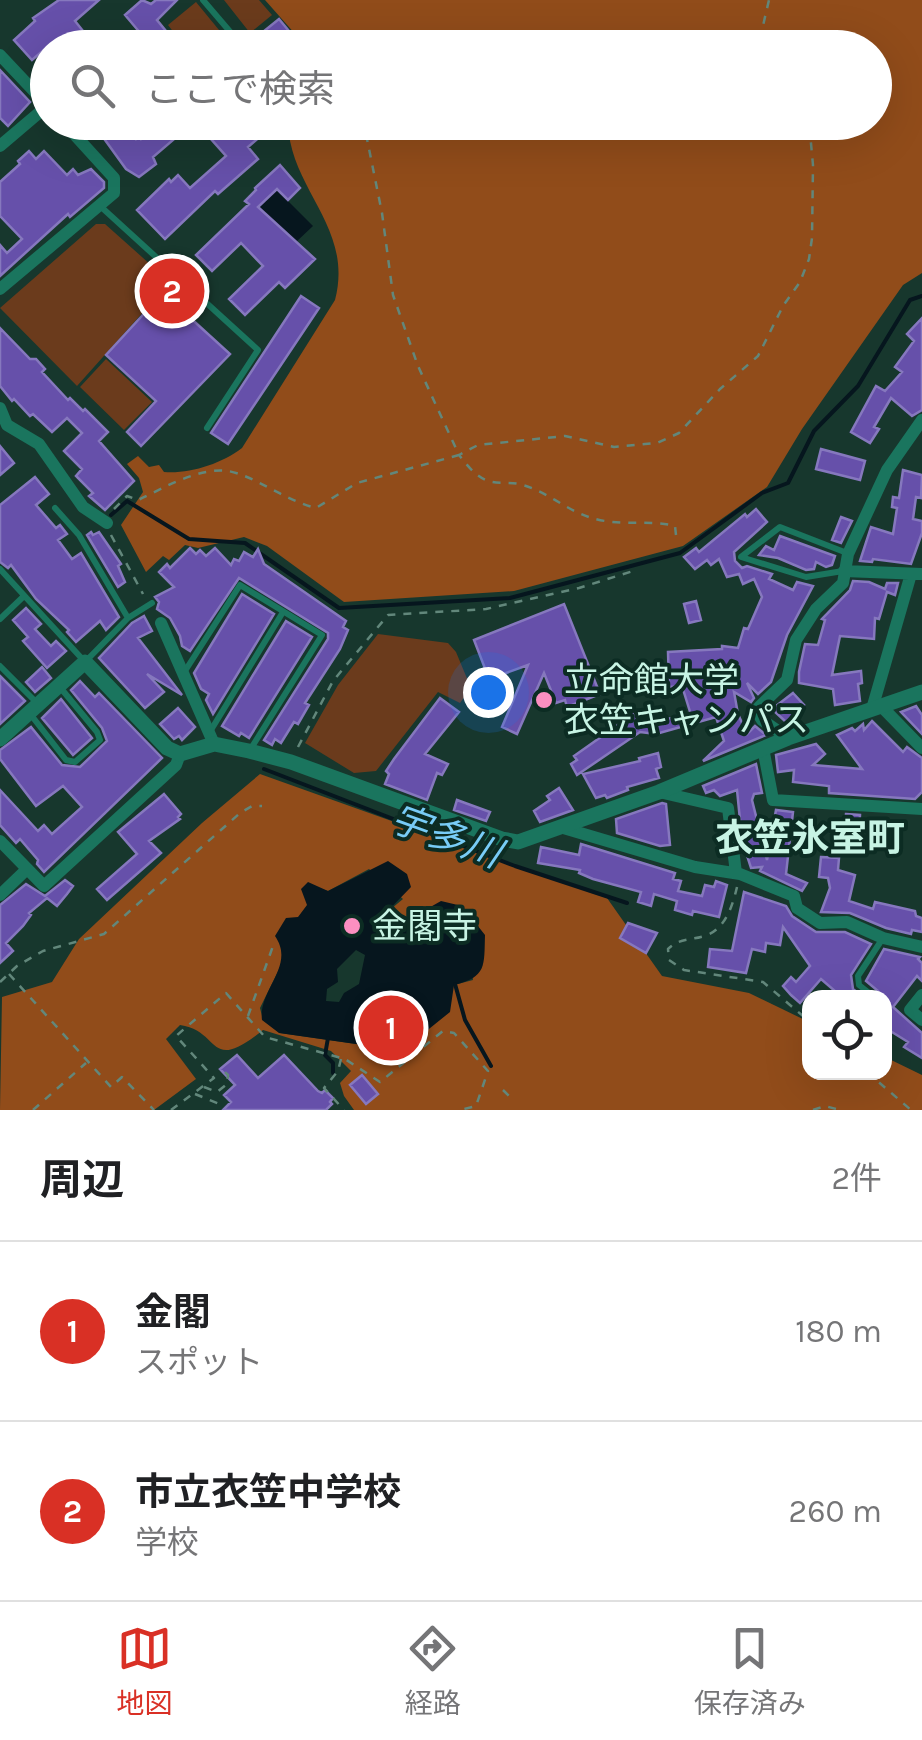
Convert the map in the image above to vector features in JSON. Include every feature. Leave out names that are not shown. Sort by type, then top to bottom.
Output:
[{"type":"street","points":[[0,55],[30,88]]},
{"type":"street","points":[[0,146],[30,120]]},
{"type":"street","points":[[0,289],[114,192],[114,178],[79,140]]},
{"type":"street","points":[[0,408],[7,425],[39,444],[83,508],[108,518]]},
{"type":"street","points":[[788,738],[762,720],[758,707],[788,680],[796,640],[816,610],[840,588],[848,554],[887,470],[922,420]]},
{"type":"street","points":[[844,571],[917,574],[877,708]]},
{"type":"street","points":[[162,623],[212,738]]},
{"type":"street","points":[[0,739],[85,662],[167,748],[180,754]]},
{"type":"street","points":[[0,841],[44,886],[176,765],[180,754],[212,738],[291,762],[502,840],[518,842],[659,792],[788,738],[922,692]]},
{"type":"street","points":[[877,708],[922,748]]},
{"type":"street","points":[[764,748],[773,800],[922,809]]},
{"type":"street","points":[[659,792],[728,808],[738,873]]},
{"type":"street","points":[[560,828],[696,867],[738,873],[794,896],[797,908],[820,923],[846,922],[884,938],[922,947]]},
{"type":"street","points":[[0,895],[26,870]]},
{"type":"street","points":[[922,995],[910,1010],[922,1020]]},
{"type":"lane","points":[[203,0],[229,30]]},
{"type":"lane","points":[[99,205],[258,350],[208,428]]},
{"type":"lane","points":[[54,508],[78,535],[128,618]]},
{"type":"lane","points":[[844,571],[806,577],[741,557],[780,527],[848,554]]},
{"type":"lane","points":[[0,569],[85,662],[128,618],[152,603]]},
{"type":"lane","points":[[183,674],[240,585],[322,635],[250,751]]},
{"type":"lane","points":[[0,619],[25,596]]},
{"type":"lane","points":[[212,738],[284,612]]},
{"type":"lane","points":[[0,666],[34,708],[66,760],[75,762],[100,740],[58,686]]},
{"type":"lane","points":[[865,990],[859,985],[858,976],[884,938]]},
{"type":"path","points":[[762,30],[770,0]]},
{"type":"path","points":[[366,140],[382,213],[393,295],[418,366],[470,469],[488,481],[519,484],[550,497],[568,511],[610,522],[646,521],[675,526],[676,536]]},
{"type":"path","points":[[108,518],[127,496],[138,500],[190,476],[227,471],[316,508],[357,483],[460,455],[478,445],[565,436],[614,447],[657,443],[679,433],[758,356],[782,306],[800,282],[812,238],[811,140]]},
{"type":"path","points":[[291,762],[333,681],[388,615],[486,609],[579,588],[633,570]]},
{"type":"path","points":[[0,982],[42,951],[104,934],[240,813],[252,806],[262,806]]},
{"type":"path","points":[[738,873],[730,913],[706,936],[678,940],[668,948],[669,960],[684,970],[763,982],[802,1015]]},
{"type":"path","points":[[247,1018],[272,946]]},
{"type":"path","points":[[8,974],[111,1087],[122,1077],[154,1110]]},
{"type":"path","points":[[172,1110],[214,1078],[176,1036],[226,993],[265,1037],[341,1058],[364,1068],[380,1082],[443,1031],[454,1033],[488,1071],[476,1106],[460,1110]]},
{"type":"path","points":[[341,1058],[324,1088],[344,1110]]},
{"type":"path","points":[[33,1110],[87,1062]]},
{"type":"path","points":[[202,1086],[217,1092],[227,1084],[228,1075],[223,1070],[226,1068]]},
{"type":"path","points":[[877,1080],[911,1110]]},
{"type":"path","points":[[503,1090],[509,1096]]},
{"type":"path","points":[[193,1094],[222,1105]]},
{"type":"path","points":[[813,1110],[825,1106],[840,1110]]},
{"type":"shaded area","points":[[224,0],[259,0],[272,15],[254,30],[248,30]]},
{"type":"shaded area","points":[[265,0],[922,0],[922,273],[903,285],[802,429],[767,487],[683,546],[514,591],[344,602],[267,546],[244,537],[198,548],[185,545],[169,560],[163,556],[146,572],[121,525],[143,492],[139,478],[127,464],[138,456],[149,467],[159,465],[164,472],[195,470],[242,448],[335,300],[339,274],[336,251],[290,140],[892,140],[892,30],[292,30]]},
{"type":"shaded area","points":[[196,2],[219,30],[172,30],[168,25]]},
{"type":"shaded area","points":[[96,224],[105,224],[170,282],[77,386],[0,308]]},
{"type":"shaded area","points":[[106,359],[152,402],[124,430],[80,387]]},
{"type":"shaded area","points":[[378,634],[448,643],[456,652],[471,688],[460,703],[438,692],[376,771],[354,773],[305,743],[338,685]]},
{"type":"shaded area","name":"金閣寺","points":[[260,774],[607,898],[662,976],[749,993],[802,1019],[802,1080],[892,1080],[892,1060],[922,1075],[922,1110],[354,1110],[340,1083],[351,1071],[331,1051],[263,1030],[245,1043],[223,1050],[193,1029],[180,1025],[166,1039],[196,1079],[154,1110],[0,1110],[2,997],[52,982],[79,939]],"holes":[[[369,869],[403,899],[380,918],[388,931],[462,906],[473,980],[454,985],[407,1042],[416,1027],[413,1013],[405,1004],[396,1003],[366,1030],[363,1045],[280,1033],[263,1020],[260,1008],[282,963],[282,946],[318,888],[328,891]]]},
{"type":"water","points":[[279,187],[313,226],[295,243],[258,207]]},
{"type":"water","points":[[388,861],[407,874],[411,887],[381,918],[388,931],[441,901],[462,906],[485,935],[482,969],[473,978],[454,985],[450,1012],[409,1045],[406,1036],[416,1027],[405,1004],[401,1008],[396,1004],[367,1030],[374,1040],[363,1045],[279,1033],[262,1020],[265,998],[281,958],[275,936],[286,918],[298,917],[307,905],[301,889],[308,882],[328,891]],"holes":[[[356,950],[365,955],[359,984],[344,993],[339,1002],[326,1001],[327,989],[338,982],[337,969]]]},
{"type":"building","points":[[59,0],[99,0],[75,21],[82,30],[30,30],[30,58],[14,40],[35,21],[33,18]]},
{"type":"building","points":[[142,0],[151,4],[156,0],[177,0],[157,20],[165,30],[138,30],[125,15]]},
{"type":"building","points":[[279,19],[288,30],[265,30]]},
{"type":"building","points":[[0,70],[30,102],[8,126],[0,118]]},
{"type":"building","points":[[105,140],[173,140],[153,157],[156,164],[139,177],[126,169]]},
{"type":"building","points":[[212,140],[256,140],[248,147],[258,159],[218,194],[215,191],[165,239],[137,210],[169,179],[171,182],[178,175],[190,188],[226,156]]},
{"type":"building","points":[[29,151],[36,159],[44,151],[67,175],[73,169],[78,175],[91,169],[104,182],[104,188],[70,217],[68,214],[0,276],[0,245],[7,253],[22,239],[0,216],[0,182]]},
{"type":"building","points":[[280,165],[300,188],[288,200],[277,189],[258,207],[315,259],[285,288],[279,282],[245,315],[229,299],[263,266],[241,243],[212,271],[196,255],[249,204],[245,201],[255,188]]},
{"type":"building","points":[[163,293],[230,354],[141,446],[127,432],[156,401],[106,355]]},
{"type":"building","points":[[301,296],[319,308],[228,444],[211,433]]},
{"type":"building","points":[[922,318],[922,410],[912,416],[891,398],[874,427],[879,429],[870,443],[851,432],[876,386],[885,391],[902,372],[895,367],[914,341],[907,334]]},
{"type":"building","points":[[0,328],[30,359],[36,359],[45,369],[42,372],[68,400],[85,409],[108,432],[99,441],[134,481],[105,510],[89,496],[93,493],[76,476],[82,469],[64,451],[82,433],[67,418],[52,432],[12,401],[0,386]]},
{"type":"building","points":[[0,446],[14,463],[0,475]]},
{"type":"building","points":[[821,449],[865,461],[860,480],[816,469]]},
{"type":"building","points":[[903,470],[922,475],[921,498],[916,497],[913,519],[922,521],[922,533],[911,564],[860,561],[871,527],[893,534],[897,508],[892,507],[893,497],[899,498]]},
{"type":"building","points":[[35,477],[49,494],[36,505],[56,528],[60,525],[67,534],[58,540],[72,559],[81,553],[119,617],[106,630],[100,621],[76,642],[11,565],[8,568],[0,562],[0,505]]},
{"type":"building","points":[[756,509],[767,522],[734,552],[735,561],[742,568],[772,574],[769,579],[793,590],[797,582],[813,586],[787,635],[771,682],[758,694],[747,683],[754,698],[751,702],[734,692],[747,734],[755,726],[766,735],[703,761],[724,741],[716,717],[656,734],[640,732],[577,775],[571,764],[577,760],[574,756],[625,720],[626,713],[666,719],[691,715],[682,686],[669,687],[668,652],[738,648],[744,628],[748,629],[762,597],[754,579],[743,584],[739,574],[727,577],[719,559],[711,565],[707,560],[695,569],[684,557],[696,548],[699,552]]},
{"type":"building","points":[[841,517],[852,521],[841,543],[832,540]]},
{"type":"building","points":[[99,532],[121,564],[118,566],[125,582],[118,587],[87,535]]},
{"type":"building","points":[[780,536],[835,556],[832,565],[826,567],[816,562],[814,569],[806,570],[759,555],[766,546],[774,550]]},
{"type":"building","points":[[190,548],[206,556],[215,548],[231,565],[244,552],[253,557],[258,549],[264,564],[346,621],[343,627],[348,630],[340,649],[305,703],[309,705],[298,724],[294,722],[281,743],[275,739],[272,745],[264,740],[328,639],[328,633],[239,578],[190,651],[182,646],[170,618],[157,609],[159,602],[155,597],[174,587],[159,572],[167,564],[170,568]]},
{"type":"building","points":[[853,581],[885,589],[887,583],[898,583],[895,595],[887,592],[879,619],[875,618],[874,639],[840,636],[832,675],[861,671],[862,683],[858,684],[860,701],[835,705],[833,689],[799,683],[799,672],[805,644],[818,645],[825,620],[822,619],[850,590]]},
{"type":"building","points":[[242,594],[274,614],[213,714],[206,700],[209,694],[201,689],[194,673]]},
{"type":"building","points":[[696,601],[701,620],[689,623],[684,604]]},
{"type":"building","points":[[564,604],[600,694],[567,707],[565,700],[556,703],[544,673],[517,734],[502,727],[528,665],[495,677],[491,669],[486,671],[474,640]]},
{"type":"building","points":[[26,608],[41,624],[35,629],[51,646],[56,641],[66,651],[47,668],[23,641],[28,637],[13,620]]},
{"type":"building","points":[[144,616],[152,631],[138,638],[182,695],[147,674],[164,692],[145,708],[99,658],[132,623]]},
{"type":"building","points":[[286,621],[312,637],[249,738],[241,733],[239,736],[222,726]]},
{"type":"building","points":[[42,667],[51,678],[35,692],[26,682]]},
{"type":"building","points":[[0,676],[25,701],[0,724]]},
{"type":"building","points":[[80,681],[95,697],[99,693],[162,758],[44,872],[20,839],[16,843],[0,825],[0,790],[38,831],[44,825],[52,834],[82,807],[63,786],[36,806],[0,759],[0,750],[31,727],[62,765],[80,767],[107,741],[102,728],[71,690]]},
{"type":"building","points":[[793,693],[804,705],[786,722],[772,709]]},
{"type":"building","points":[[440,698],[459,712],[425,754],[448,764],[442,775],[437,773],[427,800],[385,784],[389,774],[386,771]]},
{"type":"building","points":[[61,699],[92,738],[73,755],[42,718]]},
{"type":"building","points":[[916,706],[922,715],[922,734],[901,712]]},
{"type":"building","points":[[178,708],[195,727],[182,740],[179,736],[174,739],[160,724]]},
{"type":"building","points":[[872,721],[903,752],[907,747],[922,758],[922,792],[915,799],[829,793],[829,786],[793,782],[794,770],[778,772],[776,755],[816,744],[825,754],[813,765],[862,769],[837,735],[852,728],[855,731],[863,724],[864,730]]},
{"type":"building","points":[[658,753],[659,778],[627,787],[628,790],[607,798],[596,798],[583,774],[640,761],[639,758]]},
{"type":"building","points":[[756,764],[762,793],[754,794],[752,800],[767,860],[776,810],[793,812],[786,874],[807,883],[802,891],[760,871],[762,867],[751,868],[742,840],[737,790],[720,796],[714,790],[706,793],[703,786]]},
{"type":"building","points":[[559,788],[573,810],[540,822],[534,811]]},
{"type":"building","points":[[164,794],[181,814],[180,819],[149,841],[161,853],[107,900],[97,889],[137,854],[118,832]]},
{"type":"building","points":[[457,800],[490,812],[486,821],[454,810]]},
{"type":"building","points":[[666,804],[670,845],[660,846],[617,833],[616,819]]},
{"type":"building","points":[[846,814],[860,815],[859,833],[845,832]]},
{"type":"building","points":[[581,844],[675,873],[673,879],[681,881],[678,891],[702,896],[705,885],[714,887],[716,881],[727,885],[719,917],[675,910],[677,901],[654,894],[651,906],[638,902],[641,892],[593,879],[579,873],[580,870],[538,863],[541,847],[579,855]]},
{"type":"building","points":[[821,857],[839,858],[838,870],[855,875],[849,901],[873,909],[875,902],[915,911],[922,918],[922,932],[912,930],[911,934],[886,928],[850,913],[821,912],[830,888],[828,878],[819,877]]},
{"type":"building","points":[[65,880],[73,886],[67,894],[57,906],[47,898],[29,913],[23,926],[6,943],[13,951],[0,963],[0,905],[26,884],[45,896]]},
{"type":"building","points":[[744,892],[786,906],[792,916],[816,932],[845,932],[871,944],[851,975],[854,990],[834,990],[821,979],[811,990],[802,990],[800,1003],[783,986],[791,977],[796,982],[810,966],[783,927],[780,945],[766,943],[765,952],[752,949],[746,973],[708,967],[710,949],[732,951]]},
{"type":"building","points":[[628,923],[657,933],[646,953],[620,938]]},
{"type":"building","points":[[884,949],[920,957],[922,981],[917,976],[893,1007],[922,1033],[922,1058],[904,1047],[908,1042],[892,1032],[892,990],[877,990],[866,981]]},
{"type":"building","points":[[394,1006],[411,1027],[392,1038],[394,1041],[386,1048],[370,1027]]},
{"type":"building","points":[[237,1055],[258,1078],[284,1055],[318,1091],[325,1090],[333,1098],[332,1104],[326,1110],[223,1110],[231,1102],[224,1095],[235,1085],[220,1069]]},
{"type":"building","points":[[362,1075],[378,1094],[366,1104],[350,1085]]},
{"type":"waterway","points":[[111,515],[127,501],[189,539],[245,543],[339,608],[510,598],[680,553],[762,493],[788,483],[814,431],[858,386],[910,300],[922,296]]},
{"type":"waterway","name":"宇多川","points":[[264,769],[515,866],[627,903]]},
{"type":"waterway","points":[[455,984],[465,1020],[491,1066]]},
{"type":"waterway","points":[[328,1038],[325,1055],[333,1063],[333,1073]]},
{"type":"place","name":"市立衣笠中学校","points":[[172,291]]},
{"type":"place","name":"立命館大学 衣笠キャンパス","points":[[544,700]]},
{"type":"place","name":"金閣寺","points":[[352,926]]},
{"type":"place","name":"金閣","points":[[391,1028]]},
{"type":"district","name":"衣笠氷室町","points":[[810,838]]}]
